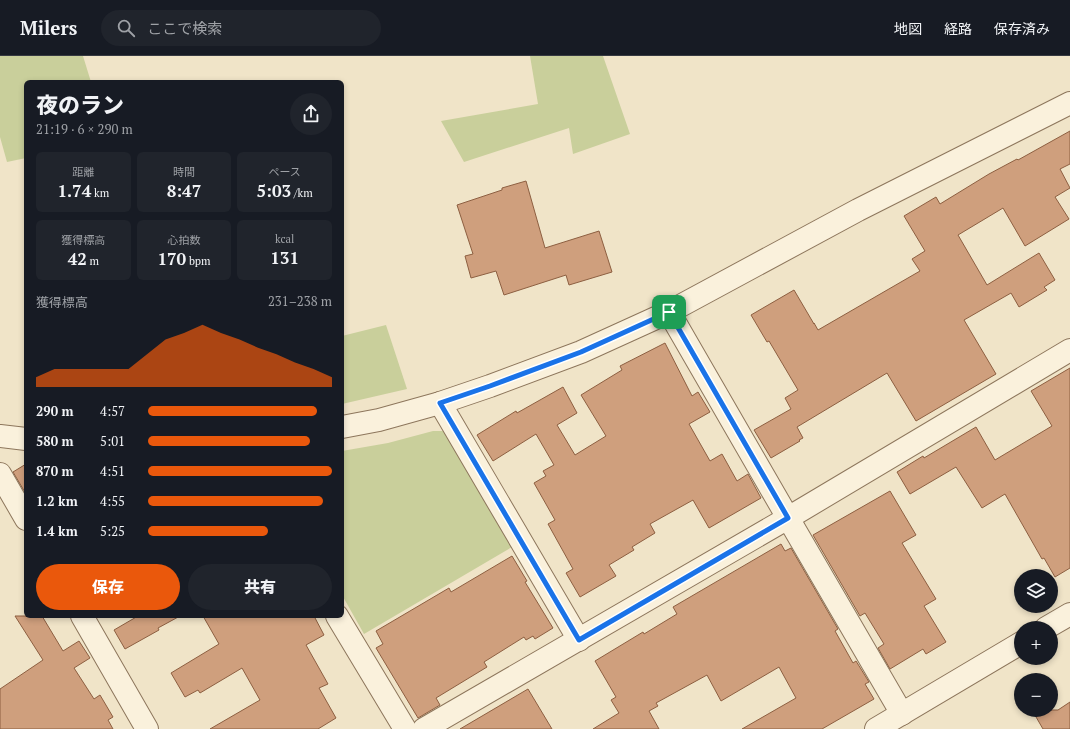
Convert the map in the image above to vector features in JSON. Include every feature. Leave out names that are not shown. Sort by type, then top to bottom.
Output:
[{"type":"street","points":[[344,427],[379,420],[440,403],[581,352],[669,312],[858,210],[1070,103]]},
{"type":"street","points":[[669,312],[902,714]]},
{"type":"street","points":[[424,729],[788,518],[1070,350]]},
{"type":"street","points":[[440,403],[579,640]]},
{"type":"street","points":[[0,436],[24,439]]},
{"type":"street","points":[[0,474],[24,516]]},
{"type":"street","points":[[1058,621],[1070,614]]},
{"type":"street","points":[[83,618],[147,729]]},
{"type":"street","points":[[338,618],[405,729]]},
{"type":"street","points":[[876,729],[1014,647]]},
{"type":"green space","points":[[0,56],[83,56],[90,80],[24,80],[24,158],[7,162],[0,137]]},
{"type":"green space","points":[[530,56],[603,56],[630,134],[573,154],[569,128],[464,162],[441,121],[538,104]]},
{"type":"green space","points":[[386,325],[407,389],[344,404],[344,336]]},
{"type":"green space","points":[[433,431],[444,431],[512,547],[364,634],[344,599],[344,451],[388,443]]},
{"type":"building","points":[[1070,131],[1070,164],[1060,169],[1070,188],[1055,197],[1069,219],[1025,246],[1003,208],[958,235],[987,285],[1039,253],[1055,280],[1044,287],[1047,290],[1019,307],[1011,293],[964,320],[996,374],[916,421],[887,373],[797,427],[803,438],[771,458],[754,430],[791,409],[785,398],[798,390],[769,341],[767,342],[751,315],[794,290],[818,330],[920,271],[912,259],[925,251],[904,216],[936,197],[940,204],[989,174],[1017,159],[1018,160]]},
{"type":"building","points":[[526,181],[545,248],[599,231],[612,272],[569,285],[566,275],[504,295],[496,271],[471,278],[465,256],[473,254],[457,205],[502,190],[502,188]]},
{"type":"building","points":[[665,343],[692,396],[698,392],[710,412],[689,424],[710,461],[722,454],[737,481],[748,474],[761,498],[709,528],[693,500],[650,524],[655,533],[632,547],[634,550],[609,565],[616,576],[580,597],[566,573],[573,569],[548,524],[555,520],[534,483],[546,476],[543,471],[554,465],[536,434],[493,461],[477,435],[516,411],[517,413],[563,387],[577,413],[557,425],[575,455],[606,436],[581,395],[622,370],[620,366]]},
{"type":"building","points":[[1070,368],[1070,568],[1058,575],[1058,569],[1050,569],[1044,558],[1042,559],[1005,494],[982,508],[956,467],[910,494],[897,472],[976,427],[995,460],[1052,426],[1031,391]]},
{"type":"building","points":[[24,465],[24,491],[13,472]]},
{"type":"building","points":[[890,491],[916,535],[902,543],[936,599],[924,606],[946,642],[926,654],[923,649],[890,669],[878,648],[884,644],[865,613],[860,616],[813,535]]},
{"type":"building","points":[[781,544],[785,551],[791,548],[838,629],[835,631],[853,663],[856,661],[869,682],[865,684],[874,699],[822,729],[742,729],[796,698],[779,667],[721,701],[707,675],[656,703],[658,706],[649,711],[659,729],[593,729],[619,713],[611,700],[616,697],[595,661],[643,632],[644,634],[677,614],[673,607]]},
{"type":"building","points":[[512,556],[527,581],[525,582],[553,628],[535,639],[533,636],[526,640],[524,637],[484,662],[487,667],[436,698],[440,705],[418,718],[376,648],[383,644],[376,631],[449,588],[451,592]]},
{"type":"building","points":[[15,616],[24,616],[24,618],[43,618],[63,651],[79,641],[90,658],[74,668],[94,699],[100,695],[113,717],[108,720],[113,729],[0,729],[0,689],[43,660]]},
{"type":"building","points":[[135,618],[176,618],[158,628],[159,630],[125,649],[114,630]]},
{"type":"building","points":[[204,618],[315,618],[324,635],[306,645],[328,684],[319,688],[336,718],[318,729],[210,729],[260,700],[242,668],[200,693],[198,690],[185,697],[171,673],[219,644]]},
{"type":"building","points":[[528,689],[552,729],[460,729]]},
{"type":"building","points":[[1070,702],[1070,729],[1043,729],[1036,717],[1058,717],[1058,710]]},
{"type":"route","points":[[669,312],[788,518],[579,640],[440,403],[581,352],[669,312]]}]
